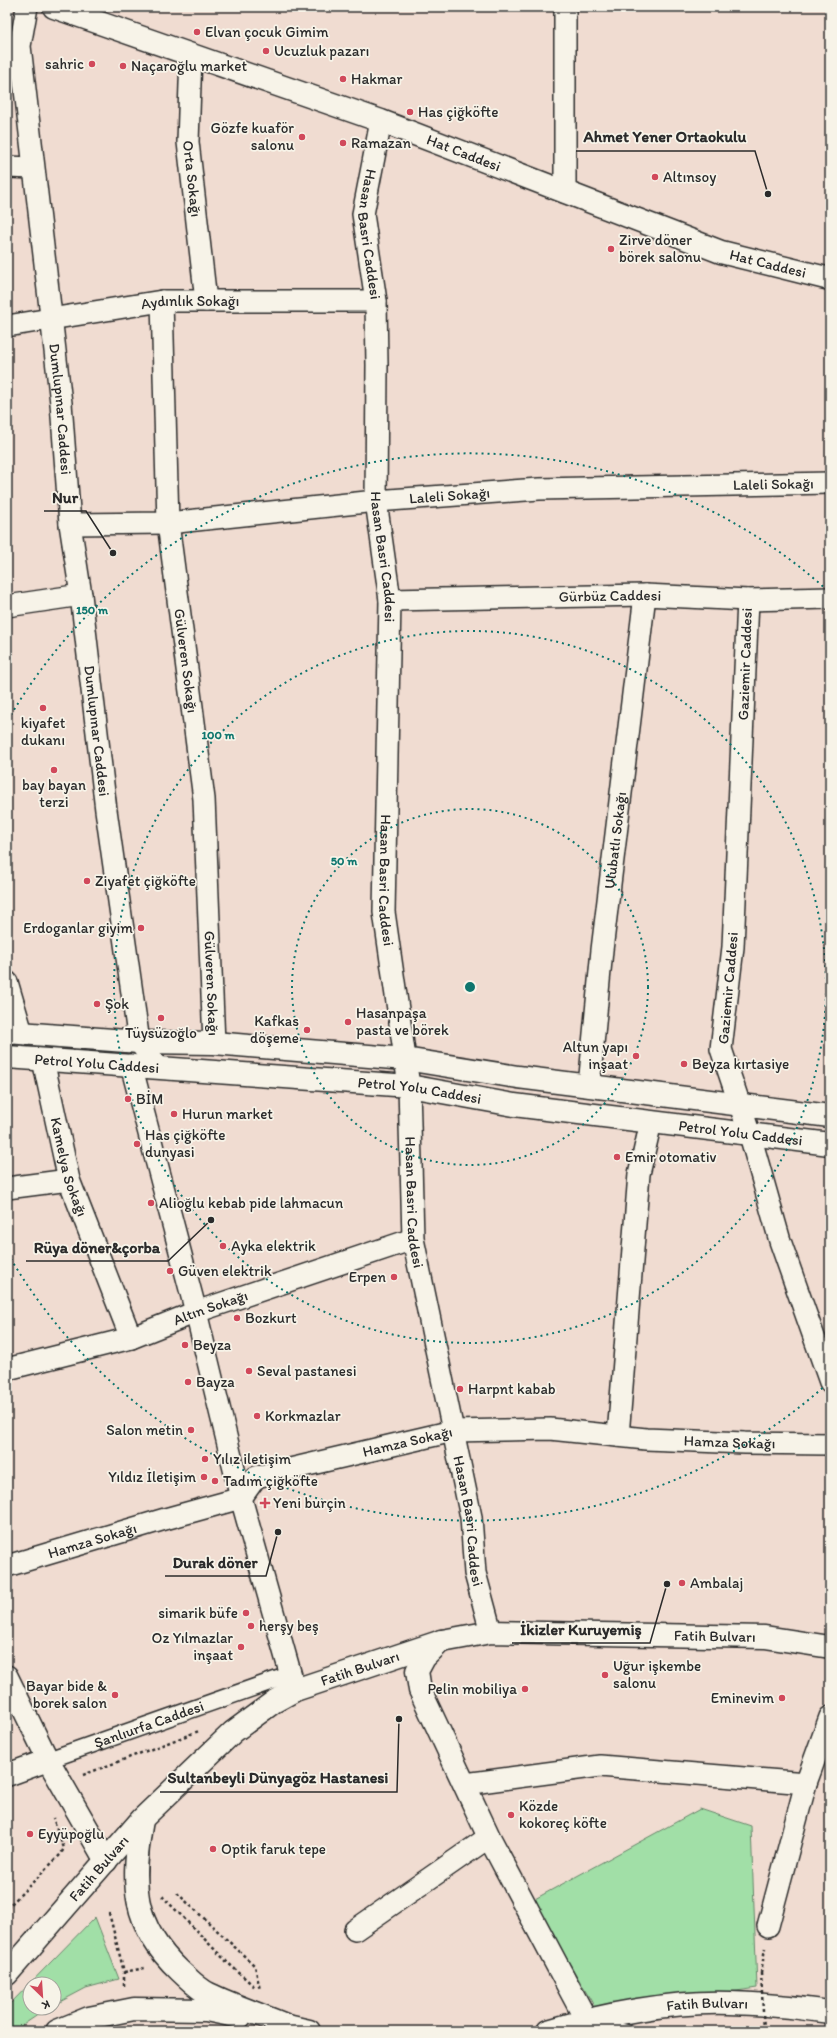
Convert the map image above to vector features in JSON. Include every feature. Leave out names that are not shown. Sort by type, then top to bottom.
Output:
[{"type":"main road","name":"Hat Caddesi","points":[[54,7],[381,121],[721,252],[830,279]]},
{"type":"main road","name":"Petrol Yolu Caddesi","points":[[15,1033],[139,1042],[214,1043],[405,1059],[589,1086],[830,1116]]},
{"type":"main road","name":"Petrol Yolu Caddesi","points":[[7,1057],[409,1086],[514,1105],[830,1144]]},
{"type":"main road","name":"Fatih Bulvarı","points":[[7,1974],[142,1819],[233,1732],[275,1701],[293,1682],[442,1640],[491,1632],[765,1637],[830,1647]]},
{"type":"main road","points":[[442,1640],[424,1658],[417,1671],[420,1690],[489,1837],[589,2026]]},
{"type":"main road","points":[[48,1760],[106,1861]]},
{"type":"main road","name":"Şanlıurfa Caddesi","points":[[7,1775],[48,1760]]},
{"type":"main road","points":[[142,1819],[136,1857],[135,1879],[142,1914],[153,1940],[170,1962],[207,1993],[288,2026]]},
{"type":"main road","name":"Fatih Bulvarı","points":[[548,2031],[589,2026],[672,2005],[729,2003],[791,2006],[830,2012]]},
{"type":"main road","points":[[57,2031],[89,2018],[134,2009],[206,2010],[309,2031]]},
{"type":"street","name":"Dumlupınar Caddesi","points":[[27,7],[20,46],[50,318],[61,403],[70,524],[81,595],[106,810],[139,1042],[158,1067]]},
{"type":"street","points":[[565,7],[565,192]]},
{"type":"street","name":"Orta Sokağı","points":[[191,55],[188,142],[206,301]]},
{"type":"street","name":"Hasan Basri Caddesi","points":[[381,121],[363,214],[376,301],[376,501],[390,600],[384,912],[409,1086],[413,1239],[471,1517],[475,1573],[491,1632]]},
{"type":"street","points":[[7,167],[33,168]]},
{"type":"street","name":"Aydınlık Sokağı","points":[[7,326],[162,301],[376,301]]},
{"type":"street","name":"Gülveren Sokağı","points":[[162,301],[168,523],[204,799],[214,1043]]},
{"type":"street","name":"Laleli Sokağı","points":[[70,524],[168,523],[376,501],[538,489],[830,483]]},
{"type":"street","points":[[7,606],[81,595]]},
{"type":"street","name":"Gürbüz Caddesi","points":[[390,600],[645,595],[748,600],[830,598]]},
{"type":"street","name":"Ulubatlı Sokağı","points":[[589,1086],[602,950],[645,595]]},
{"type":"street","name":"Gaziemir Caddesi","points":[[748,600],[733,948],[721,1049],[738,1105],[750,1135],[780,1241],[830,1382]]},
{"type":"street","points":[[7,982],[15,1033]]},
{"type":"street","name":"Kamelya Sokağı","points":[[42,1060],[69,1180],[131,1338]]},
{"type":"street","points":[[131,1065],[196,1312],[241,1498],[293,1682]]},
{"type":"street","points":[[618,1436],[639,1174],[651,1122]]},
{"type":"street","points":[[7,1188],[69,1180]]},
{"type":"street","name":"Altın Sokağı","points":[[7,1369],[131,1338],[196,1312],[413,1239]]},
{"type":"street","name":"Hamza Sokağı","points":[[7,1566],[241,1498],[256,1477],[453,1431],[550,1429],[618,1436],[745,1443],[830,1444]]},
{"type":"street","points":[[7,1676],[48,1760]]},
{"type":"street","name":"Şanlıurfa Caddesi","points":[[48,1760],[293,1682]]},
{"type":"street","points":[[768,1926],[806,1784],[830,1717]]},
{"type":"street","points":[[465,1784],[600,1766],[806,1784]]},
{"type":"street","points":[[355,1930],[489,1837]]},
{"type":"lane","name":"Fatih Bulvarı","points":[[589,2026],[629,2031]]},
{"type":"path","points":[[82,1776],[189,1735]]},
{"type":"path","points":[[7,1908],[57,1858],[64,1848],[51,1814]]},
{"type":"path","points":[[177,1893],[255,1966],[261,1992]]},
{"type":"path","points":[[162,1896],[228,1963]]},
{"type":"path","points":[[109,1913],[124,1972],[124,1990]]},
{"type":"path","points":[[124,1972],[146,1967]]},
{"type":"path","points":[[762,1973],[764,2031]]},
{"type":"green space","points":[[700,1809],[751,1826],[757,1988],[597,2011],[533,1900]]},
{"type":"green space","points":[[95,1917],[119,1979],[86,1988],[62,2001],[62,1976],[37,1976]]},
{"type":"green space","points":[[22,1992],[22,2016],[36,2016],[14,2031],[7,2031],[7,2007]]},
{"type":"place","name":"Elvan çocuk Gimim","points":[[197,32]]},
{"type":"place","name":"Ucuzluk pazarı","points":[[266,51]]},
{"type":"place","name":"sahric","points":[[92,64]]},
{"type":"place","name":"Naçaroğlu market","points":[[123,66]]},
{"type":"place","name":"Hakmar","points":[[343,79]]},
{"type":"place","name":"Has çiğköfte","points":[[410,112]]},
{"type":"place","name":"Gözfe kuaför salonu","points":[[302,137]]},
{"type":"place","name":"Ramazan","points":[[343,143]]},
{"type":"place","name":"Altınsoy","points":[[655,177]]},
{"type":"place","name":"Ahmet Yener Ortaokulu","points":[[768,194]]},
{"type":"place","name":"Zirve döner börek salonu","points":[[611,249]]},
{"type":"place","name":"Nur","points":[[113,553]]},
{"type":"place","name":"kiyafet dukanı","points":[[43,708]]},
{"type":"place","name":"bay bayan terzi","points":[[54,770]]},
{"type":"place","name":"Ziyafet çiğköfte","points":[[87,881]]},
{"type":"place","name":"Erdoganlar giyim","points":[[141,928]]},
{"type":"place","name":"Şok","points":[[97,1004]]},
{"type":"place","name":"Tüysüzoğlo","points":[[161,1018]]},
{"type":"place","name":"Hasanpaşa pasta ve börek","points":[[348,1022]]},
{"type":"place","name":"Kafkas döşeme","points":[[307,1030]]},
{"type":"place","name":"Altun yapı inşaat","points":[[636,1056]]},
{"type":"place","name":"Beyza kırtasiye","points":[[684,1064]]},
{"type":"place","name":"BİM","points":[[128,1099]]},
{"type":"place","name":"Hurun market","points":[[174,1114]]},
{"type":"place","name":"Has çiğköfte dunyasi","points":[[137,1144]]},
{"type":"place","name":"Emir otomativ","points":[[617,1157]]},
{"type":"place","name":"Alioğlu kebab pide lahmacun","points":[[151,1203]]},
{"type":"place","name":"Rüya döner&çorba","points":[[211,1220]]},
{"type":"place","name":"Ayka elektrik","points":[[223,1246]]},
{"type":"place","name":"Güven elektrik","points":[[170,1271]]},
{"type":"place","name":"Erpen","points":[[394,1277]]},
{"type":"place","name":"Bozkurt","points":[[237,1318]]},
{"type":"place","name":"Beyza","points":[[185,1345]]},
{"type":"place","name":"Seval pastanesi","points":[[249,1371]]},
{"type":"place","name":"Bayza","points":[[188,1382]]},
{"type":"place","name":"Harpnt kabab","points":[[460,1389]]},
{"type":"place","name":"Korkmazlar","points":[[257,1416]]},
{"type":"place","name":"Salon metin","points":[[191,1430]]},
{"type":"place","name":"Yılız iletişim","points":[[205,1459]]},
{"type":"place","name":"Yıldız İletişim","points":[[204,1477]]},
{"type":"place","name":"Tadım çiğköfte","points":[[215,1481]]},
{"type":"place","name":"Yeni burçin","points":[[265,1503]]},
{"type":"place","name":"Durak döner","points":[[278,1532]]},
{"type":"place","name":"Ambalaj","points":[[682,1583]]},
{"type":"place","name":"İkizler Kuruyemiş","points":[[667,1584]]},
{"type":"place","name":"simarik büfe","points":[[246,1613]]},
{"type":"place","name":"herşy beş","points":[[251,1626]]},
{"type":"place","name":"Oz Yılmazlar inşaat","points":[[241,1647]]},
{"type":"place","name":"Uğur işkembe salonu","points":[[605,1675]]},
{"type":"place","name":"Pelin mobiliya","points":[[525,1689]]},
{"type":"place","name":"Bayar bide & borek salon","points":[[115,1695]]},
{"type":"place","name":"Eminevim","points":[[782,1698]]},
{"type":"place","name":"Sultanbeyli Dünyagöz Hastanesi","points":[[399,1719]]},
{"type":"place","name":"Közde kokoreç köfte","points":[[511,1815]]},
{"type":"place","name":"Eyyüpoğlu","points":[[30,1834]]},
{"type":"place","name":"Optik faruk tepe","points":[[213,1849]]}]
